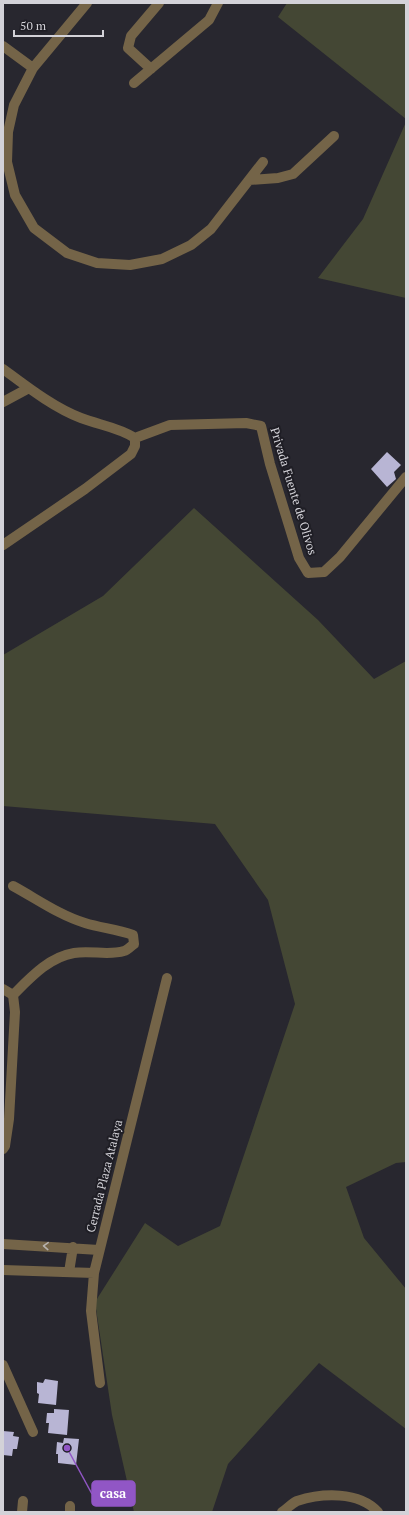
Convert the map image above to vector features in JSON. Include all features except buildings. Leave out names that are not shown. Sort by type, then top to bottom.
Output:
[{"type":"street","points":[[87,3],[33,68],[14,105],[8,132],[7,162],[15,195],[34,228],[67,253],[98,263],[130,265],[162,258],[191,245],[211,229],[263,162]]},
{"type":"street","points":[[150,69],[128,48],[131,36],[159,3]]},
{"type":"street","points":[[134,83],[209,20],[218,3]]},
{"type":"street","points":[[3,46],[33,68]]},
{"type":"street","points":[[249,180],[278,178],[293,174],[334,136]]},
{"type":"street","points":[[3,369],[46,400],[80,418],[127,433],[135,438],[135,446],[131,454],[85,489],[3,545]]},
{"type":"street","points":[[3,402],[29,388]]},
{"type":"street","name":"Privada Fuente de Olivos","points":[[135,438],[170,426],[246,423],[260,426],[299,558],[308,573],[324,572],[340,557],[406,477]]},
{"type":"street","points":[[13,995],[33,975],[52,961],[74,953],[108,953],[126,951],[134,944],[133,935],[86,923],[56,911],[14,886]]},
{"type":"street","name":"Cerrada Plaza Atalaya","points":[[100,1383],[91,1311],[94,1274],[167,978]]},
{"type":"street","points":[[3,989],[13,995]]},
{"type":"street","points":[[3,1149],[5,1146],[15,1012],[13,995]]},
{"type":"street","points":[[3,1244],[73,1247],[99,1250]]},
{"type":"street","points":[[69,1272],[73,1247]]},
{"type":"street","points":[[3,1270],[94,1274]]},
{"type":"street","points":[[3,1365],[33,1432]]},
{"type":"street","points":[[282,1512],[296,1502],[317,1497],[342,1495],[358,1499],[378,1512]]},
{"type":"street","points":[[22,1512],[23,1501]]},
{"type":"green space","points":[[287,3],[406,3],[406,119],[278,17]]},
{"type":"green space","points":[[406,122],[406,298],[318,278],[363,219]]},
{"type":"green space","points":[[194,508],[318,620],[374,679],[406,661],[406,1162],[396,1163],[346,1187],[364,1238],[406,1289],[406,1429],[319,1363],[228,1464],[212,1512],[134,1512],[112,1415],[95,1302],[145,1223],[178,1246],[220,1226],[295,1004],[268,900],[215,824],[3,806],[3,655],[103,596]]},
{"type":"place","name":"casa","points":[[67,1448]]}]
